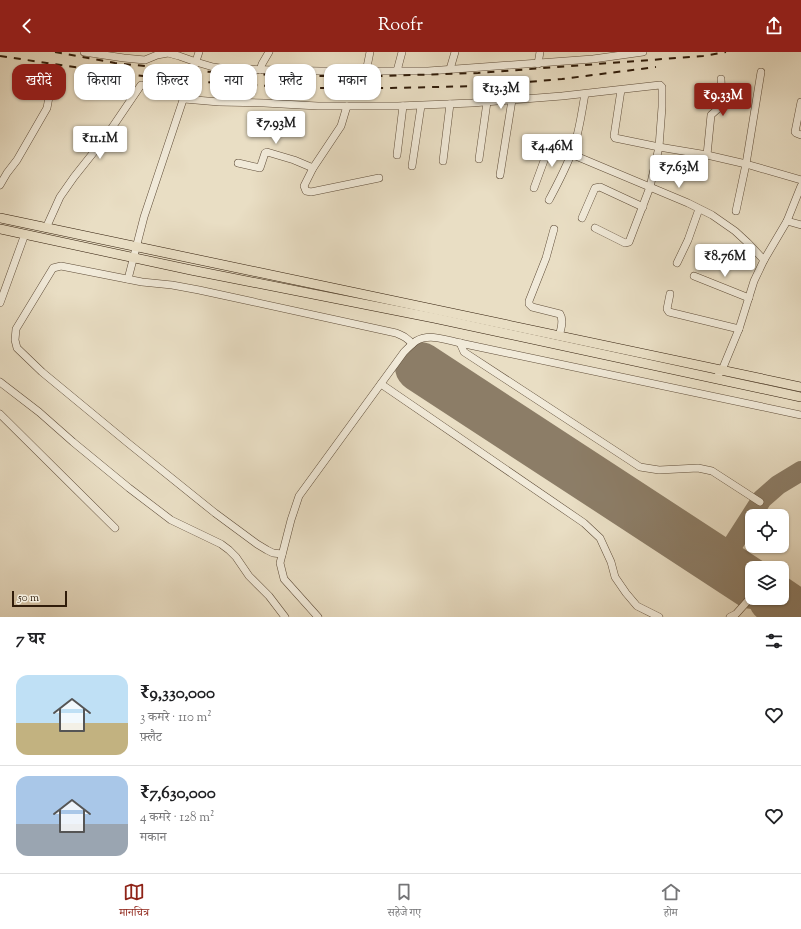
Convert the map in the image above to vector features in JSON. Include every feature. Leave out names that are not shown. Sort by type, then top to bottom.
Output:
[{"type":"main road","points":[[0,218],[801,387]]},
{"type":"main road","points":[[0,229],[191,270],[434,318],[801,397]]},
{"type":"street","points":[[84,52],[145,60],[157,55],[168,54],[213,67],[227,69],[324,71]]},
{"type":"street","points":[[260,70],[269,52]]},
{"type":"street","points":[[368,64],[370,52]]},
{"type":"street","points":[[397,71],[402,52]]},
{"type":"street","points":[[450,69],[455,52]]},
{"type":"street","points":[[538,64],[540,52]]},
{"type":"street","points":[[381,72],[428,71],[538,64],[593,59],[643,52]]},
{"type":"street","points":[[196,62],[199,53]]},
{"type":"street","points":[[736,211],[746,164],[761,72]]},
{"type":"street","points":[[707,155],[711,115],[720,107],[722,102],[721,79]]},
{"type":"street","points":[[46,228],[60,197],[105,138],[141,85],[143,85]]},
{"type":"street","points":[[196,100],[318,106],[421,106],[584,94],[659,85],[662,87],[659,147],[650,188],[629,242],[625,243],[595,228]]},
{"type":"street","points":[[621,90],[614,137],[659,147],[690,151],[746,164],[801,180]]},
{"type":"street","points":[[549,200],[565,170],[576,142],[584,94]]},
{"type":"street","points":[[0,185],[7,173],[18,160],[47,108],[48,100]]},
{"type":"street","points":[[128,279],[144,216],[184,100]]},
{"type":"street","points":[[500,175],[512,100]]},
{"type":"street","points":[[479,159],[487,102]]},
{"type":"street","points":[[801,102],[795,132],[801,135]]},
{"type":"street","points":[[443,161],[450,104]]},
{"type":"street","points":[[348,106],[341,126],[313,168],[305,184],[305,189],[308,192],[379,178]]},
{"type":"street","points":[[397,154],[403,106]]},
{"type":"street","points":[[412,166],[421,106]]},
{"type":"street","points":[[534,188],[549,147],[552,146],[699,208],[735,231],[764,260]]},
{"type":"street","points":[[238,163],[260,168],[265,153],[267,152],[294,160],[313,168]]},
{"type":"street","points":[[716,378],[722,370],[739,329],[754,281],[764,260],[787,221],[801,186]]},
{"type":"street","points":[[582,218],[595,188],[598,187],[643,207]]},
{"type":"street","points":[[677,263],[688,240],[699,208]]},
{"type":"street","points":[[787,221],[801,225]]},
{"type":"street","points":[[554,229],[546,258],[529,301],[532,307],[560,314],[562,317],[560,336]]},
{"type":"street","points":[[0,303],[25,234]]},
{"type":"street","points":[[282,554],[273,553],[257,544],[216,513],[42,372],[17,348],[15,340],[16,328],[53,268],[61,266],[142,282],[172,285],[396,334],[403,336],[412,344]]},
{"type":"street","points":[[694,276],[749,298]]},
{"type":"street","points":[[670,294],[667,309],[669,312],[739,329]]},
{"type":"street","points":[[318,617],[284,579],[280,563],[291,520],[300,496],[404,352],[412,344],[423,338],[431,337],[801,415]]},
{"type":"street","points":[[460,343],[464,352],[640,467],[659,470],[698,468],[712,471],[760,502]]},
{"type":"street","points":[[0,382],[39,412],[117,478],[171,520],[221,544],[229,550],[285,617]]},
{"type":"street","points":[[381,384],[584,523],[600,538],[611,562],[615,577],[626,593],[637,606],[658,617]]},
{"type":"street","points":[[0,414],[115,528]]},
{"type":"street","points":[[730,617],[736,614],[745,604]]},
{"type":"taxiway","points":[[721,563],[762,499],[778,485],[801,471]]},
{"type":"runway","points":[[420,367],[745,579]]},
{"type":"runway","points":[[783,605],[801,617]]},
{"type":"railway","points":[[55,52],[115,63],[193,71],[295,76],[380,76],[478,73],[703,56],[726,52]]},
{"type":"railway","points":[[0,56],[114,73],[190,81],[302,88],[481,86],[562,79],[656,67]]}]
